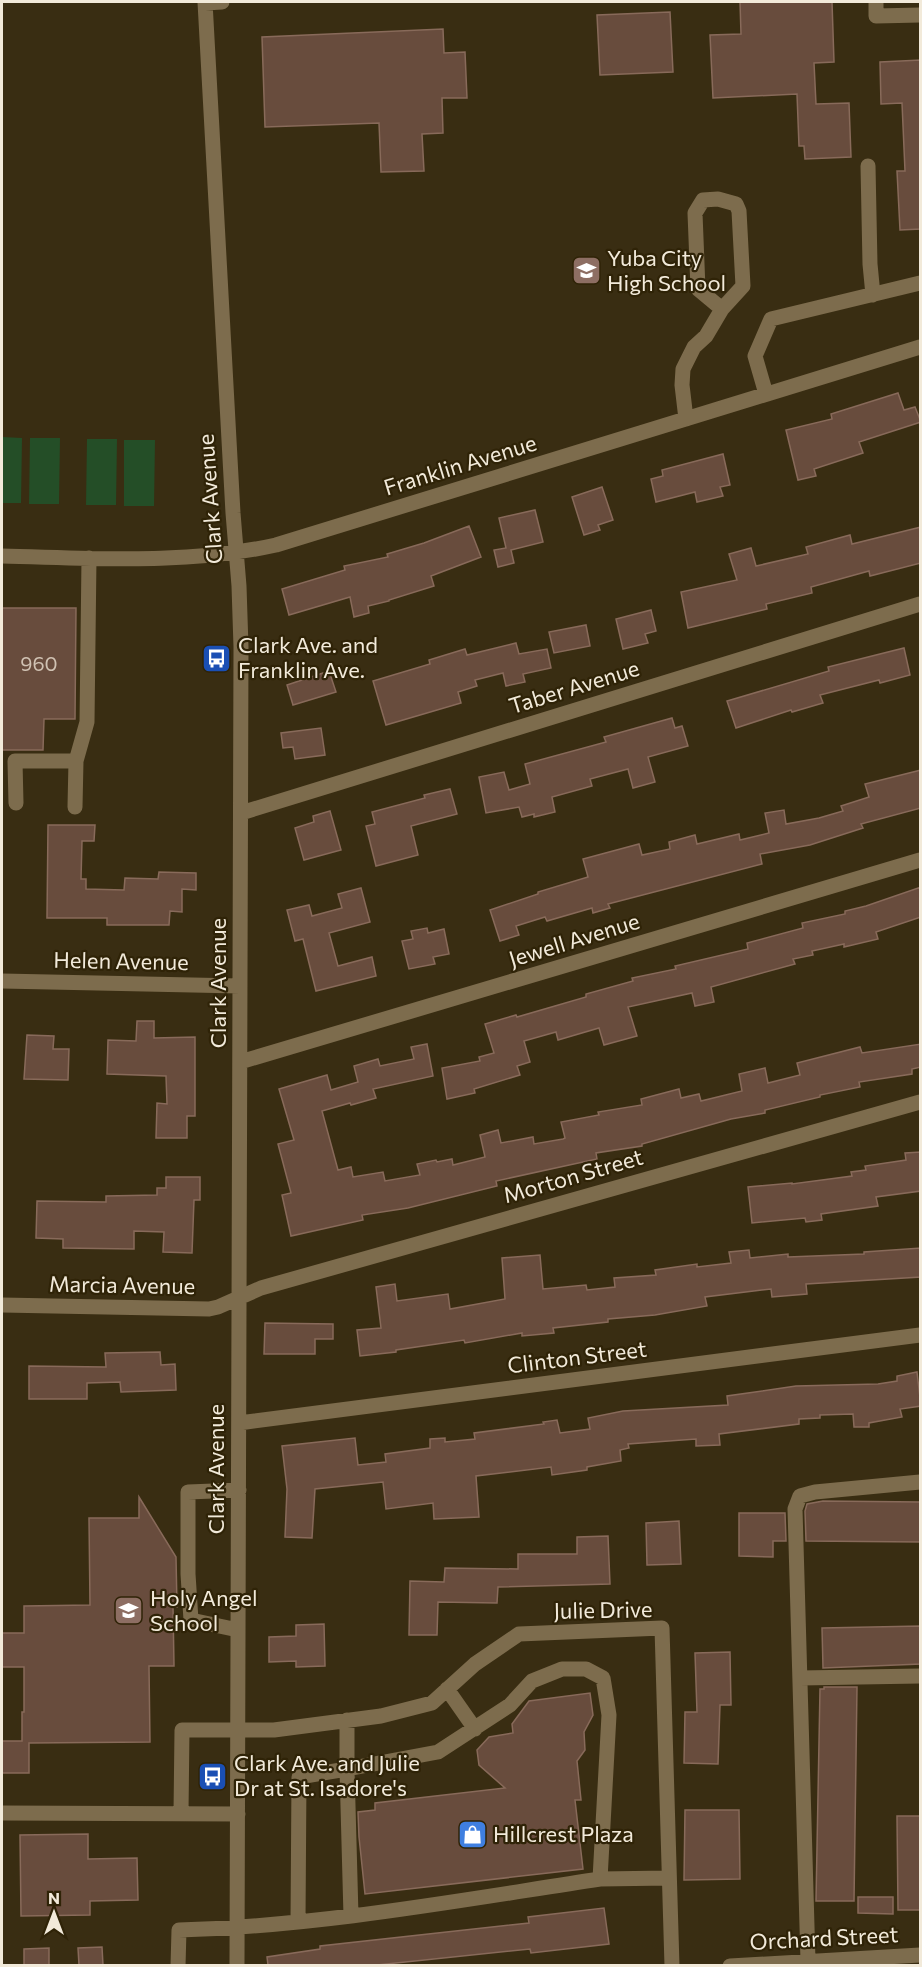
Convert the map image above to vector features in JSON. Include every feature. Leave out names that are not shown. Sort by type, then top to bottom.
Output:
[{"type":"street","points":[[205,2],[222,2]]},
{"type":"street","name":"Clark Avenue","points":[[205,2],[241,647],[237,1965]]},
{"type":"street","points":[[876,2],[876,16],[921,15]]},
{"type":"street","points":[[868,166],[873,295]]},
{"type":"street","points":[[686,419],[682,385],[683,369],[694,347],[706,336],[722,309],[743,286],[739,211],[736,204],[718,199],[703,201],[697,208],[695,220],[698,289],[722,309]]},
{"type":"street","points":[[766,394],[755,356],[771,319],[921,284]]},
{"type":"street","name":"Franklin Avenue","points":[[2,556],[181,558],[236,553],[276,545],[921,347]]},
{"type":"street","points":[[75,807],[76,761],[87,722],[89,558]]},
{"type":"street","name":"Taber Avenue","points":[[241,813],[921,604]]},
{"type":"street","points":[[16,803],[15,760],[76,761]]},
{"type":"street","name":"Jewell Avenue","points":[[240,1062],[921,860]]},
{"type":"street","name":"Helen Avenue","points":[[2,981],[240,986]]},
{"type":"street","name":"Morton Street","points":[[239,1297],[261,1288],[921,1102]]},
{"type":"street","name":"Marcia Avenue","points":[[2,1305],[200,1310],[218,1307],[239,1297]]},
{"type":"street","name":"Clinton Street","points":[[238,1423],[921,1335]]},
{"type":"street","points":[[807,1961],[795,1509],[800,1496],[815,1492],[921,1482]]},
{"type":"street","points":[[238,1490],[188,1492],[191,1620],[238,1630]]},
{"type":"street","name":"Julie Drive","points":[[181,1813],[182,1730],[274,1730],[381,1716],[432,1703],[475,1664],[519,1634],[662,1628],[672,1965]]},
{"type":"street","points":[[298,1922],[299,1777],[438,1752],[510,1705],[532,1681],[562,1669],[586,1669],[603,1678],[609,1715],[600,1879]]},
{"type":"street","points":[[800,1678],[921,1676]]},
{"type":"street","points":[[447,1689],[475,1729]]},
{"type":"street","points":[[347,1720],[351,1916]]},
{"type":"street","points":[[2,1813],[238,1814]]},
{"type":"street","points":[[178,1965],[179,1930],[237,1929],[351,1916],[600,1879],[669,1878]]},
{"type":"street","name":"Orchard Street","points":[[730,1965],[921,1955]]},
{"type":"green space","points":[[2,437],[22,438],[21,503],[2,503]]},
{"type":"green space","points":[[30,438],[60,438],[59,504],[29,504]]},
{"type":"green space","points":[[87,439],[117,439],[116,505],[86,505]]},
{"type":"green space","points":[[124,440],[155,440],[154,506],[124,506]]},
{"type":"building","points":[[740,2],[832,2],[834,62],[814,63],[816,104],[849,103],[851,157],[805,159],[804,146],[799,146],[797,94],[713,98],[710,35],[741,34]]},
{"type":"building","points":[[670,12],[673,72],[600,75],[597,15]]},
{"type":"building","points":[[443,29],[444,53],[465,52],[467,98],[442,98],[443,133],[422,134],[424,171],[381,172],[379,123],[265,127],[262,37]]},
{"type":"building","points":[[921,60],[921,229],[900,230],[897,171],[905,171],[902,103],[881,104],[880,62]]},
{"type":"building","points":[[898,393],[904,410],[915,407],[921,422],[859,442],[863,453],[814,469],[816,476],[798,480],[786,430],[832,419],[831,414]]},
{"type":"building","points":[[723,454],[730,485],[720,487],[723,496],[697,502],[695,492],[656,502],[651,479],[663,476],[662,470]]},
{"type":"building","points":[[602,487],[613,520],[598,525],[600,530],[584,535],[572,497]]},
{"type":"building","points":[[535,510],[543,542],[511,550],[514,563],[498,567],[494,550],[506,548],[499,518]]},
{"type":"building","points":[[469,526],[481,557],[431,576],[434,586],[368,606],[369,613],[354,617],[350,597],[289,615],[282,589],[345,570],[344,566],[388,557],[387,554]]},
{"type":"building","points":[[921,527],[921,563],[870,576],[869,571],[811,587],[812,593],[766,604],[767,609],[688,628],[681,592],[737,580],[729,554],[751,548],[756,566],[808,554],[806,547],[850,535],[852,544]]},
{"type":"building","points":[[2,608],[76,608],[75,719],[44,719],[43,750],[2,750]]},
{"type":"building","points":[[651,610],[656,631],[645,634],[648,643],[623,649],[616,619]]},
{"type":"building","points":[[586,625],[590,646],[554,653],[549,632]]},
{"type":"building","points":[[516,643],[519,654],[547,649],[551,668],[523,674],[525,682],[506,686],[503,673],[475,680],[477,686],[458,692],[461,703],[386,725],[373,681],[430,664],[429,660],[465,649],[467,655]]},
{"type":"building","points":[[904,648],[910,675],[880,683],[879,680],[820,695],[823,703],[792,712],[791,710],[736,728],[727,701],[829,671],[828,667]]},
{"type":"building","points":[[329,671],[336,692],[293,705],[287,685]]},
{"type":"building","points":[[672,718],[675,728],[682,726],[688,746],[648,757],[655,782],[633,788],[628,769],[590,779],[592,786],[552,797],[555,812],[522,817],[519,807],[486,813],[479,777],[504,772],[509,790],[530,784],[525,764],[606,742],[604,737]]},
{"type":"building","points":[[321,728],[325,755],[295,759],[293,747],[283,748],[281,733]]},
{"type":"building","points":[[921,770],[921,808],[861,824],[863,828],[810,845],[760,854],[762,864],[608,904],[610,908],[593,913],[592,908],[547,921],[545,917],[516,926],[519,935],[500,941],[490,910],[588,877],[583,859],[639,844],[642,855],[670,849],[669,842],[695,835],[697,844],[739,834],[740,840],[769,833],[765,813],[784,810],[786,824],[819,818],[843,811],[841,806],[869,797],[865,784]]},
{"type":"building","points":[[450,789],[457,814],[411,826],[418,855],[376,866],[366,826],[375,824],[372,812]]},
{"type":"building","points":[[330,811],[341,850],[304,860],[295,828],[314,822],[313,816]]},
{"type":"building","points":[[48,825],[95,825],[94,841],[82,841],[81,879],[86,879],[86,889],[124,890],[125,878],[158,879],[159,872],[196,873],[196,890],[182,889],[182,912],[170,911],[169,925],[107,925],[107,918],[47,918]]},
{"type":"building","points":[[921,887],[921,917],[876,932],[878,939],[812,951],[813,955],[793,959],[795,964],[711,987],[714,1002],[695,1006],[692,993],[628,1007],[637,1036],[604,1045],[599,1028],[558,1040],[556,1032],[524,1041],[530,1062],[517,1066],[520,1075],[474,1089],[475,1093],[447,1099],[442,1068],[480,1061],[479,1057],[494,1053],[485,1024],[586,997],[586,994],[633,981],[632,978],[676,969],[675,966],[748,949],[747,943],[803,928],[802,923],[845,914],[845,911]]},
{"type":"building","points":[[361,888],[370,922],[329,933],[338,966],[372,957],[376,976],[316,991],[303,939],[295,941],[287,910],[309,905],[312,916],[342,908],[338,894]]},
{"type":"building","points":[[427,928],[428,933],[444,929],[449,954],[433,957],[435,964],[409,969],[402,941],[413,939],[411,931]]},
{"type":"building","points":[[137,1021],[154,1021],[154,1038],[195,1037],[195,1116],[187,1116],[187,1138],[156,1138],[157,1103],[167,1104],[166,1076],[107,1074],[108,1040],[136,1041]]},
{"type":"building","points":[[27,1035],[54,1036],[53,1049],[69,1049],[68,1080],[24,1079]]},
{"type":"building","points":[[427,1044],[433,1076],[373,1089],[376,1098],[322,1111],[338,1170],[351,1167],[353,1177],[383,1172],[385,1181],[420,1175],[417,1164],[452,1159],[453,1165],[485,1157],[480,1135],[498,1130],[501,1143],[533,1137],[534,1144],[563,1139],[565,1138],[561,1122],[599,1115],[598,1112],[642,1105],[641,1099],[679,1089],[681,1098],[699,1094],[701,1101],[742,1091],[739,1074],[765,1068],[768,1083],[800,1075],[797,1063],[860,1047],[862,1053],[921,1044],[921,1067],[912,1069],[912,1074],[859,1082],[860,1087],[765,1110],[765,1113],[731,1119],[642,1144],[642,1146],[596,1153],[597,1159],[496,1181],[497,1186],[408,1208],[362,1215],[363,1220],[291,1236],[282,1195],[291,1193],[278,1144],[294,1140],[279,1089],[327,1075],[331,1090],[358,1082],[354,1066],[378,1059],[380,1066],[414,1059],[411,1047]]},
{"type":"building","points":[[921,1152],[921,1191],[876,1197],[878,1206],[821,1214],[822,1220],[806,1222],[805,1218],[752,1223],[748,1187],[852,1176],[851,1172],[866,1170],[865,1166],[906,1160],[905,1153]]},
{"type":"building","points":[[166,1177],[200,1177],[200,1200],[194,1200],[192,1253],[163,1252],[164,1232],[134,1231],[134,1249],[63,1248],[63,1239],[36,1238],[37,1201],[106,1202],[106,1196],[157,1195],[157,1188],[166,1188]]},
{"type":"building","points":[[921,1248],[921,1277],[806,1284],[807,1294],[772,1297],[771,1289],[705,1297],[707,1306],[655,1315],[608,1319],[608,1322],[553,1328],[554,1333],[522,1336],[522,1333],[465,1343],[464,1340],[360,1356],[357,1330],[381,1328],[376,1287],[395,1284],[397,1301],[448,1294],[450,1309],[505,1299],[502,1258],[540,1255],[543,1289],[586,1285],[587,1290],[615,1287],[614,1278],[656,1275],[655,1270],[697,1264],[697,1267],[731,1263],[729,1252],[749,1250],[750,1258],[788,1254],[788,1257],[864,1254],[864,1252]]},
{"type":"building","points":[[265,1323],[333,1324],[333,1339],[315,1339],[315,1354],[264,1354]]},
{"type":"building","points":[[160,1352],[161,1365],[175,1364],[176,1390],[121,1392],[120,1382],[87,1383],[87,1399],[29,1399],[29,1366],[106,1367],[105,1353]]},
{"type":"building","points":[[917,1372],[921,1406],[900,1409],[902,1417],[869,1423],[869,1427],[854,1427],[853,1414],[820,1415],[820,1418],[799,1419],[799,1424],[719,1434],[720,1445],[696,1446],[696,1439],[628,1444],[629,1448],[620,1450],[621,1461],[587,1467],[587,1470],[552,1475],[551,1467],[476,1476],[479,1517],[434,1519],[433,1503],[386,1509],[383,1482],[315,1489],[312,1538],[285,1537],[287,1489],[282,1446],[355,1438],[358,1465],[386,1462],[385,1454],[430,1448],[430,1439],[445,1438],[445,1442],[475,1439],[474,1433],[544,1424],[543,1422],[557,1420],[560,1433],[590,1429],[588,1418],[623,1411],[728,1405],[727,1396],[796,1386],[878,1384],[897,1381],[897,1376]]},
{"type":"building","points":[[139,1497],[176,1557],[177,1607],[173,1607],[174,1666],[149,1666],[150,1742],[29,1743],[29,1773],[2,1773],[2,1741],[22,1741],[24,1667],[2,1667],[2,1633],[24,1633],[24,1606],[90,1605],[89,1518],[139,1518]]},
{"type":"building","points":[[823,1501],[921,1502],[921,1542],[806,1541],[805,1511],[807,1504]]},
{"type":"building","points":[[739,1513],[785,1513],[786,1541],[773,1541],[773,1557],[739,1556]]},
{"type":"building","points":[[679,1521],[681,1564],[647,1565],[646,1523]]},
{"type":"building","points":[[608,1536],[610,1584],[498,1587],[497,1603],[438,1602],[437,1635],[409,1635],[410,1581],[444,1582],[445,1568],[518,1569],[518,1554],[577,1554],[577,1537]]},
{"type":"building","points":[[324,1624],[325,1666],[296,1667],[296,1661],[269,1662],[269,1637],[296,1636],[296,1625]]},
{"type":"building","points":[[921,1626],[921,1664],[823,1668],[822,1628]]},
{"type":"building","points":[[730,1652],[731,1705],[720,1705],[718,1764],[684,1763],[685,1712],[697,1712],[695,1653]]},
{"type":"building","points":[[857,1687],[854,1901],[816,1901],[820,1689]]},
{"type":"building","points":[[590,1693],[593,1715],[584,1732],[585,1750],[577,1761],[581,1800],[575,1800],[583,1869],[365,1894],[358,1812],[375,1810],[375,1803],[505,1788],[479,1765],[477,1750],[489,1737],[513,1733],[512,1724],[529,1701]]},
{"type":"building","points":[[685,1810],[739,1810],[740,1879],[684,1880]]},
{"type":"building","points":[[897,1816],[921,1816],[921,1910],[898,1910]]},
{"type":"building","points":[[88,1834],[88,1859],[137,1858],[138,1900],[90,1901],[90,1915],[21,1916],[20,1835]]},
{"type":"building","points":[[858,1897],[893,1897],[893,1914],[858,1913]]},
{"type":"building","points":[[604,1908],[609,1944],[531,1953],[530,1949],[377,1965],[268,1965],[267,1957],[320,1949],[320,1946],[529,1923],[528,1917]]},
{"type":"building","points":[[102,1947],[103,1965],[79,1965],[78,1948]]},
{"type":"building","points":[[49,1948],[49,1965],[24,1965],[24,1949]]},
{"type":"place","name":"Yuba City High School","points":[[586,271]]},
{"type":"place","name":"Clark Ave. and Franklin Ave.","points":[[217,658]]},
{"type":"place","name":"Holy Angel School","points":[[129,1611]]},
{"type":"place","name":"Clark Ave. and Julie Dr at St. Isadore's","points":[[213,1776]]},
{"type":"place","name":"Hillcrest Plaza","points":[[472,1834]]}]
